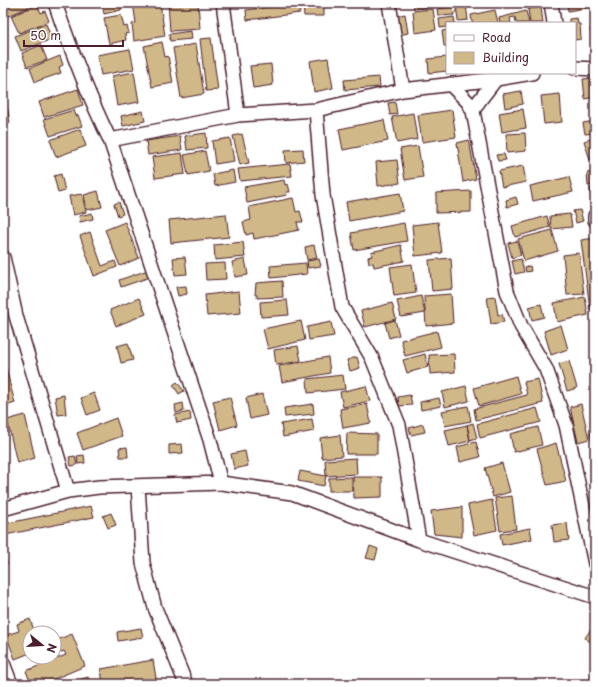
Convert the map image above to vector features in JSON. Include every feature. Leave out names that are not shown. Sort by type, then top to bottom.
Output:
[{"type":"street","points":[[55,3],[82,79],[110,140],[210,440],[221,483]]},
{"type":"street","points":[[223,3],[238,115]]},
{"type":"street","points":[[389,3],[403,90]]},
{"type":"street","points":[[551,3],[554,22]]},
{"type":"street","points":[[576,68],[595,68]]},
{"type":"street","points":[[110,140],[238,115],[316,110],[403,90],[526,74]]},
{"type":"street","points":[[473,111],[496,79]]},
{"type":"street","points":[[450,84],[468,102],[473,111],[507,291],[521,326],[546,369],[566,425],[595,564]]},
{"type":"street","points":[[316,110],[323,195],[342,307],[372,358],[400,425],[419,540]]},
{"type":"street","points":[[3,257],[16,316],[68,491]]},
{"type":"street","points":[[3,509],[68,491],[100,487],[221,483],[292,493],[419,540],[595,597]]},
{"type":"street","points":[[138,486],[143,563],[154,608],[186,684]]},
{"type":"street","points":[[3,663],[11,684]]},
{"type":"building","points":[[3,3],[27,3],[29,7],[8,16]]},
{"type":"building","points":[[102,3],[124,3],[124,5],[121,6],[121,10],[104,14]]},
{"type":"building","points":[[133,3],[160,3],[165,36],[134,41],[132,24],[136,23]]},
{"type":"building","points":[[168,3],[198,3],[200,29],[170,31]]},
{"type":"building","points":[[299,3],[300,13],[247,20],[246,10]]},
{"type":"building","points":[[332,3],[351,3],[351,5],[332,7]]},
{"type":"building","points":[[413,3],[433,3],[434,7],[414,9]]},
{"type":"building","points":[[567,3],[590,3],[591,7],[568,11]]},
{"type":"building","points":[[466,4],[468,20],[458,21],[456,5]]},
{"type":"building","points":[[37,5],[41,13],[45,11],[49,21],[19,33],[11,16]]},
{"type":"building","points":[[324,5],[324,16],[304,16],[303,6]]},
{"type":"building","points":[[453,7],[454,15],[438,16],[437,9]]},
{"type":"building","points":[[541,7],[543,22],[530,22],[528,9]]},
{"type":"building","points":[[433,9],[436,30],[415,33],[413,11]]},
{"type":"building","points":[[495,10],[498,22],[472,22],[471,15]]},
{"type":"building","points":[[526,11],[529,22],[516,22],[515,17],[510,18],[511,22],[500,22],[499,18]]},
{"type":"building","points":[[405,14],[408,33],[399,35],[396,16]]},
{"type":"building","points":[[121,15],[124,27],[127,26],[129,33],[125,34],[126,40],[109,44],[104,18]]},
{"type":"building","points":[[454,17],[455,22],[446,22],[446,27],[440,28],[439,19]]},
{"type":"building","points":[[577,18],[578,24],[580,24],[581,39],[576,40],[576,22],[569,22],[569,19]]},
{"type":"building","points":[[46,24],[52,39],[21,51],[15,36]]},
{"type":"building","points":[[595,28],[595,48],[594,48],[590,29]]},
{"type":"building","points":[[446,30],[446,46],[444,46],[442,31]]},
{"type":"building","points":[[191,31],[192,39],[170,41],[169,34]]},
{"type":"building","points":[[211,38],[218,90],[206,91],[200,39]]},
{"type":"building","points":[[162,42],[165,57],[168,56],[173,83],[152,87],[144,46]]},
{"type":"building","points":[[196,44],[204,94],[181,98],[173,48]]},
{"type":"building","points":[[41,45],[47,60],[27,67],[22,53]]},
{"type":"building","points":[[130,49],[134,69],[101,75],[97,55]]},
{"type":"building","points":[[60,56],[63,65],[59,67],[61,73],[35,82],[30,68]]},
{"type":"building","points":[[446,57],[446,71],[429,73],[428,59]]},
{"type":"building","points":[[328,58],[333,88],[314,92],[310,61]]},
{"type":"building","points":[[271,64],[273,85],[253,88],[250,66]]},
{"type":"building","points":[[134,72],[139,102],[117,106],[112,76]]},
{"type":"building","points":[[379,77],[380,87],[345,90],[344,80]]},
{"type":"building","points":[[595,78],[595,97],[585,99],[583,79]]},
{"type":"building","points":[[78,89],[83,105],[44,117],[39,102]]},
{"type":"building","points":[[521,91],[523,104],[505,108],[503,94]]},
{"type":"building","points":[[560,94],[562,122],[544,124],[541,96]]},
{"type":"building","points":[[3,99],[6,99],[10,123],[3,124]]},
{"type":"building","points":[[395,102],[397,114],[390,115],[388,103]]},
{"type":"building","points":[[523,109],[526,128],[502,132],[499,113]]},
{"type":"building","points":[[74,110],[76,116],[78,115],[82,126],[50,136],[44,119]]},
{"type":"building","points":[[452,110],[456,137],[422,142],[418,115]]},
{"type":"building","points":[[143,111],[145,121],[123,126],[121,116]]},
{"type":"building","points":[[413,113],[417,139],[397,143],[392,117]]},
{"type":"building","points":[[384,120],[388,141],[343,150],[339,129]]},
{"type":"building","points":[[595,121],[595,133],[585,134],[583,123]]},
{"type":"building","points":[[80,129],[86,146],[56,157],[50,140]]},
{"type":"building","points":[[206,133],[207,148],[187,150],[185,136]]},
{"type":"building","points":[[525,133],[526,151],[507,153],[506,134]]},
{"type":"building","points":[[242,134],[249,163],[240,165],[233,136]]},
{"type":"building","points":[[180,136],[182,150],[148,155],[146,141]]},
{"type":"building","points":[[230,138],[234,161],[215,164],[212,141]]},
{"type":"building","points":[[594,138],[595,158],[590,160],[584,141]]},
{"type":"building","points":[[469,140],[476,179],[463,182],[457,143]]},
{"type":"building","points":[[418,146],[423,177],[405,180],[400,149]]},
{"type":"building","points":[[303,149],[304,161],[286,163],[285,150]]},
{"type":"building","points":[[205,151],[209,171],[188,175],[184,155]]},
{"type":"building","points":[[182,153],[185,174],[155,178],[152,157]]},
{"type":"building","points":[[504,154],[506,160],[498,161],[496,155]]},
{"type":"building","points":[[397,160],[400,183],[378,186],[376,162]]},
{"type":"building","points":[[290,164],[292,176],[240,181],[238,169]]},
{"type":"building","points":[[523,166],[526,182],[502,187],[499,171]]},
{"type":"building","points":[[233,170],[235,182],[215,186],[213,174]]},
{"type":"building","points":[[595,172],[595,185],[588,186],[587,173]]},
{"type":"building","points":[[61,174],[65,191],[58,193],[54,176]]},
{"type":"building","points":[[569,177],[573,192],[533,201],[530,186]]},
{"type":"building","points":[[284,180],[285,185],[288,184],[290,192],[286,192],[287,195],[247,203],[244,187]]},
{"type":"building","points":[[590,188],[595,188],[595,206],[593,206]]},
{"type":"building","points":[[98,191],[102,207],[87,210],[84,195]]},
{"type":"building","points":[[471,191],[471,212],[436,213],[436,193]]},
{"type":"building","points":[[400,193],[403,211],[349,221],[346,202]]},
{"type":"building","points":[[82,194],[86,212],[73,215],[69,196]]},
{"type":"building","points":[[516,197],[518,204],[507,207],[506,200]]},
{"type":"building","points":[[293,198],[296,212],[300,211],[303,222],[297,222],[299,230],[254,239],[253,233],[246,235],[243,222],[251,220],[249,207]]},
{"type":"building","points":[[119,202],[123,214],[118,216],[114,204]]},
{"type":"building","points":[[580,210],[583,221],[576,223],[573,211]]},
{"type":"building","points":[[92,213],[93,219],[80,222],[79,216]]},
{"type":"building","points":[[226,214],[229,237],[171,243],[169,220]]},
{"type":"building","points":[[570,214],[572,227],[551,229],[550,216]]},
{"type":"building","points":[[547,216],[550,227],[515,237],[512,226]]},
{"type":"building","points":[[125,222],[139,258],[120,266],[105,230]]},
{"type":"building","points":[[438,222],[442,253],[415,256],[412,225]]},
{"type":"building","points":[[404,223],[407,241],[354,250],[351,233]]},
{"type":"building","points":[[552,230],[558,251],[524,261],[518,239]]},
{"type":"building","points":[[90,232],[102,266],[115,261],[117,267],[94,276],[80,236]]},
{"type":"building","points":[[595,238],[595,308],[590,309],[581,240]]},
{"type":"building","points":[[517,241],[521,255],[512,258],[508,243]]},
{"type":"building","points":[[243,242],[245,257],[215,260],[214,245]]},
{"type":"building","points":[[314,245],[317,258],[307,260],[305,247]]},
{"type":"building","points":[[401,245],[404,261],[374,267],[373,263],[369,263],[368,257],[372,256],[371,252]]},
{"type":"building","points":[[579,253],[584,294],[567,295],[563,255]]},
{"type":"building","points":[[185,257],[187,274],[175,275],[173,258]]},
{"type":"building","points":[[451,258],[453,289],[432,291],[429,260]]},
{"type":"building","points":[[245,259],[248,275],[235,277],[232,262]]},
{"type":"building","points":[[319,259],[321,266],[308,268],[307,261]]},
{"type":"building","points":[[521,259],[524,272],[515,274],[512,261]]},
{"type":"building","points":[[225,263],[226,279],[206,280],[205,264]]},
{"type":"building","points":[[306,263],[307,274],[271,278],[270,266]]},
{"type":"building","points":[[412,264],[416,293],[394,296],[390,267]]},
{"type":"building","points":[[530,266],[531,271],[526,272],[525,267]]},
{"type":"building","points":[[148,270],[150,277],[121,287],[119,280]]},
{"type":"building","points":[[282,281],[283,297],[257,298],[257,295],[255,295],[256,283]]},
{"type":"building","points":[[186,286],[187,294],[178,296],[176,287]]},
{"type":"building","points":[[239,291],[241,313],[207,316],[205,295]]},
{"type":"building","points":[[451,294],[453,323],[426,326],[424,296]]},
{"type":"building","points":[[421,296],[425,313],[401,317],[397,301]]},
{"type":"building","points":[[495,296],[498,315],[502,314],[504,322],[491,324],[487,297]]},
{"type":"building","points":[[585,297],[588,315],[557,322],[554,303]]},
{"type":"building","points":[[139,298],[146,314],[116,326],[110,310]]},
{"type":"building","points":[[287,300],[289,315],[261,317],[260,302]]},
{"type":"building","points":[[392,303],[396,319],[365,327],[361,311]]},
{"type":"building","points":[[541,304],[544,317],[532,320],[529,307]]},
{"type":"building","points":[[395,320],[399,335],[389,338],[385,323]]},
{"type":"building","points":[[301,321],[305,340],[268,349],[263,329]]},
{"type":"building","points":[[331,322],[334,336],[309,340],[307,327]]},
{"type":"building","points":[[561,325],[568,349],[551,355],[544,331]]},
{"type":"building","points":[[437,331],[441,347],[405,356],[401,340]]},
{"type":"building","points":[[128,343],[133,360],[121,363],[117,346]]},
{"type":"building","points":[[298,346],[301,361],[276,365],[274,350]]},
{"type":"building","points":[[425,354],[428,367],[407,373],[403,360]]},
{"type":"building","points":[[454,354],[455,372],[430,374],[429,355]]},
{"type":"building","points":[[328,357],[330,373],[282,382],[279,366]]},
{"type":"building","points":[[357,357],[360,368],[350,371],[347,360]]},
{"type":"building","points":[[3,361],[15,403],[3,407]]},
{"type":"building","points":[[569,361],[577,388],[567,391],[559,364]]},
{"type":"building","points":[[343,375],[345,389],[308,393],[307,379]]},
{"type":"building","points":[[516,376],[521,394],[479,406],[474,388]]},
{"type":"building","points":[[538,379],[543,403],[476,420],[474,409],[527,395],[524,382]]},
{"type":"building","points":[[177,382],[184,391],[179,394],[173,385]]},
{"type":"building","points":[[366,386],[370,401],[343,407],[340,392]]},
{"type":"building","points":[[466,386],[469,401],[445,407],[442,392]]},
{"type":"building","points":[[94,393],[100,410],[87,415],[81,398]]},
{"type":"building","points":[[262,394],[267,415],[250,419],[246,398]]},
{"type":"building","points":[[64,395],[66,414],[58,415],[55,397]]},
{"type":"building","points":[[410,395],[412,405],[399,406],[398,397]]},
{"type":"building","points":[[230,397],[237,425],[220,430],[213,401]]},
{"type":"building","points":[[439,398],[441,406],[421,410],[420,402]]},
{"type":"building","points":[[183,403],[184,411],[176,413],[175,405]]},
{"type":"building","points":[[313,404],[314,414],[285,417],[284,408]]},
{"type":"building","points":[[367,404],[371,423],[343,428],[340,409]]},
{"type":"building","points":[[581,404],[589,439],[578,442],[570,407]]},
{"type":"building","points":[[468,406],[471,421],[445,426],[442,411]]},
{"type":"building","points":[[537,408],[541,422],[480,438],[477,424]]},
{"type":"building","points":[[190,412],[191,420],[177,423],[175,415]]},
{"type":"building","points":[[25,415],[35,458],[17,463],[7,420]]},
{"type":"building","points":[[116,418],[122,436],[83,450],[77,433]]},
{"type":"building","points":[[312,419],[314,431],[283,437],[281,424]]},
{"type":"building","points":[[473,423],[477,438],[470,440],[467,425]]},
{"type":"building","points":[[423,424],[425,432],[411,435],[409,428]]},
{"type":"building","points":[[467,425],[470,441],[449,446],[445,430]]},
{"type":"building","points":[[538,427],[542,445],[514,452],[510,434]]},
{"type":"building","points":[[595,431],[595,449],[594,449],[590,433]]},
{"type":"building","points":[[347,433],[377,434],[377,454],[346,454]]},
{"type":"building","points":[[340,435],[342,456],[322,458],[320,438]]},
{"type":"building","points":[[476,442],[480,457],[460,462],[457,447]]},
{"type":"building","points":[[556,443],[566,481],[547,485],[537,449]]},
{"type":"building","points":[[182,444],[183,453],[169,454],[169,445]]},
{"type":"building","points":[[127,447],[128,457],[120,457],[119,448]]},
{"type":"building","points":[[245,451],[248,466],[234,469],[231,454]]},
{"type":"building","points":[[84,455],[85,463],[78,464],[77,456]]},
{"type":"building","points":[[75,456],[77,465],[71,466],[69,457]]},
{"type":"building","points":[[356,458],[357,474],[326,476],[325,460]]},
{"type":"building","points":[[502,463],[510,492],[493,497],[485,468]]},
{"type":"building","points":[[300,471],[326,476],[324,486],[298,481]]},
{"type":"building","points":[[352,477],[352,491],[329,491],[329,478]]},
{"type":"building","points":[[353,477],[382,477],[382,497],[354,498]]},
{"type":"building","points":[[512,496],[516,529],[500,531],[495,498]]},
{"type":"building","points":[[492,500],[497,530],[474,535],[468,505]]},
{"type":"building","points":[[91,506],[94,517],[5,535],[3,524]]},
{"type":"building","points":[[462,507],[462,537],[434,534],[431,511]]},
{"type":"building","points":[[111,513],[116,525],[108,528],[103,516]]},
{"type":"building","points":[[567,523],[569,540],[554,542],[552,525]]},
{"type":"building","points":[[530,528],[532,539],[502,545],[500,534]]},
{"type":"building","points":[[370,546],[378,549],[375,560],[366,558]]},
{"type":"building","points":[[3,548],[7,564],[3,565]]},
{"type":"building","points":[[30,619],[32,625],[22,625],[22,656],[15,659],[6,635],[19,631],[17,624]]},
{"type":"building","points":[[141,628],[143,637],[118,641],[117,632]]},
{"type":"building","points":[[591,629],[595,632],[595,638],[592,643],[585,638]]},
{"type":"building","points":[[72,634],[85,666],[42,684],[31,684],[26,671],[41,665],[62,665],[62,657],[66,655],[64,651],[62,652],[62,638]]},
{"type":"building","points":[[153,660],[157,684],[103,684],[101,669]]},
{"type":"building","points":[[88,677],[91,684],[65,684]]}]
